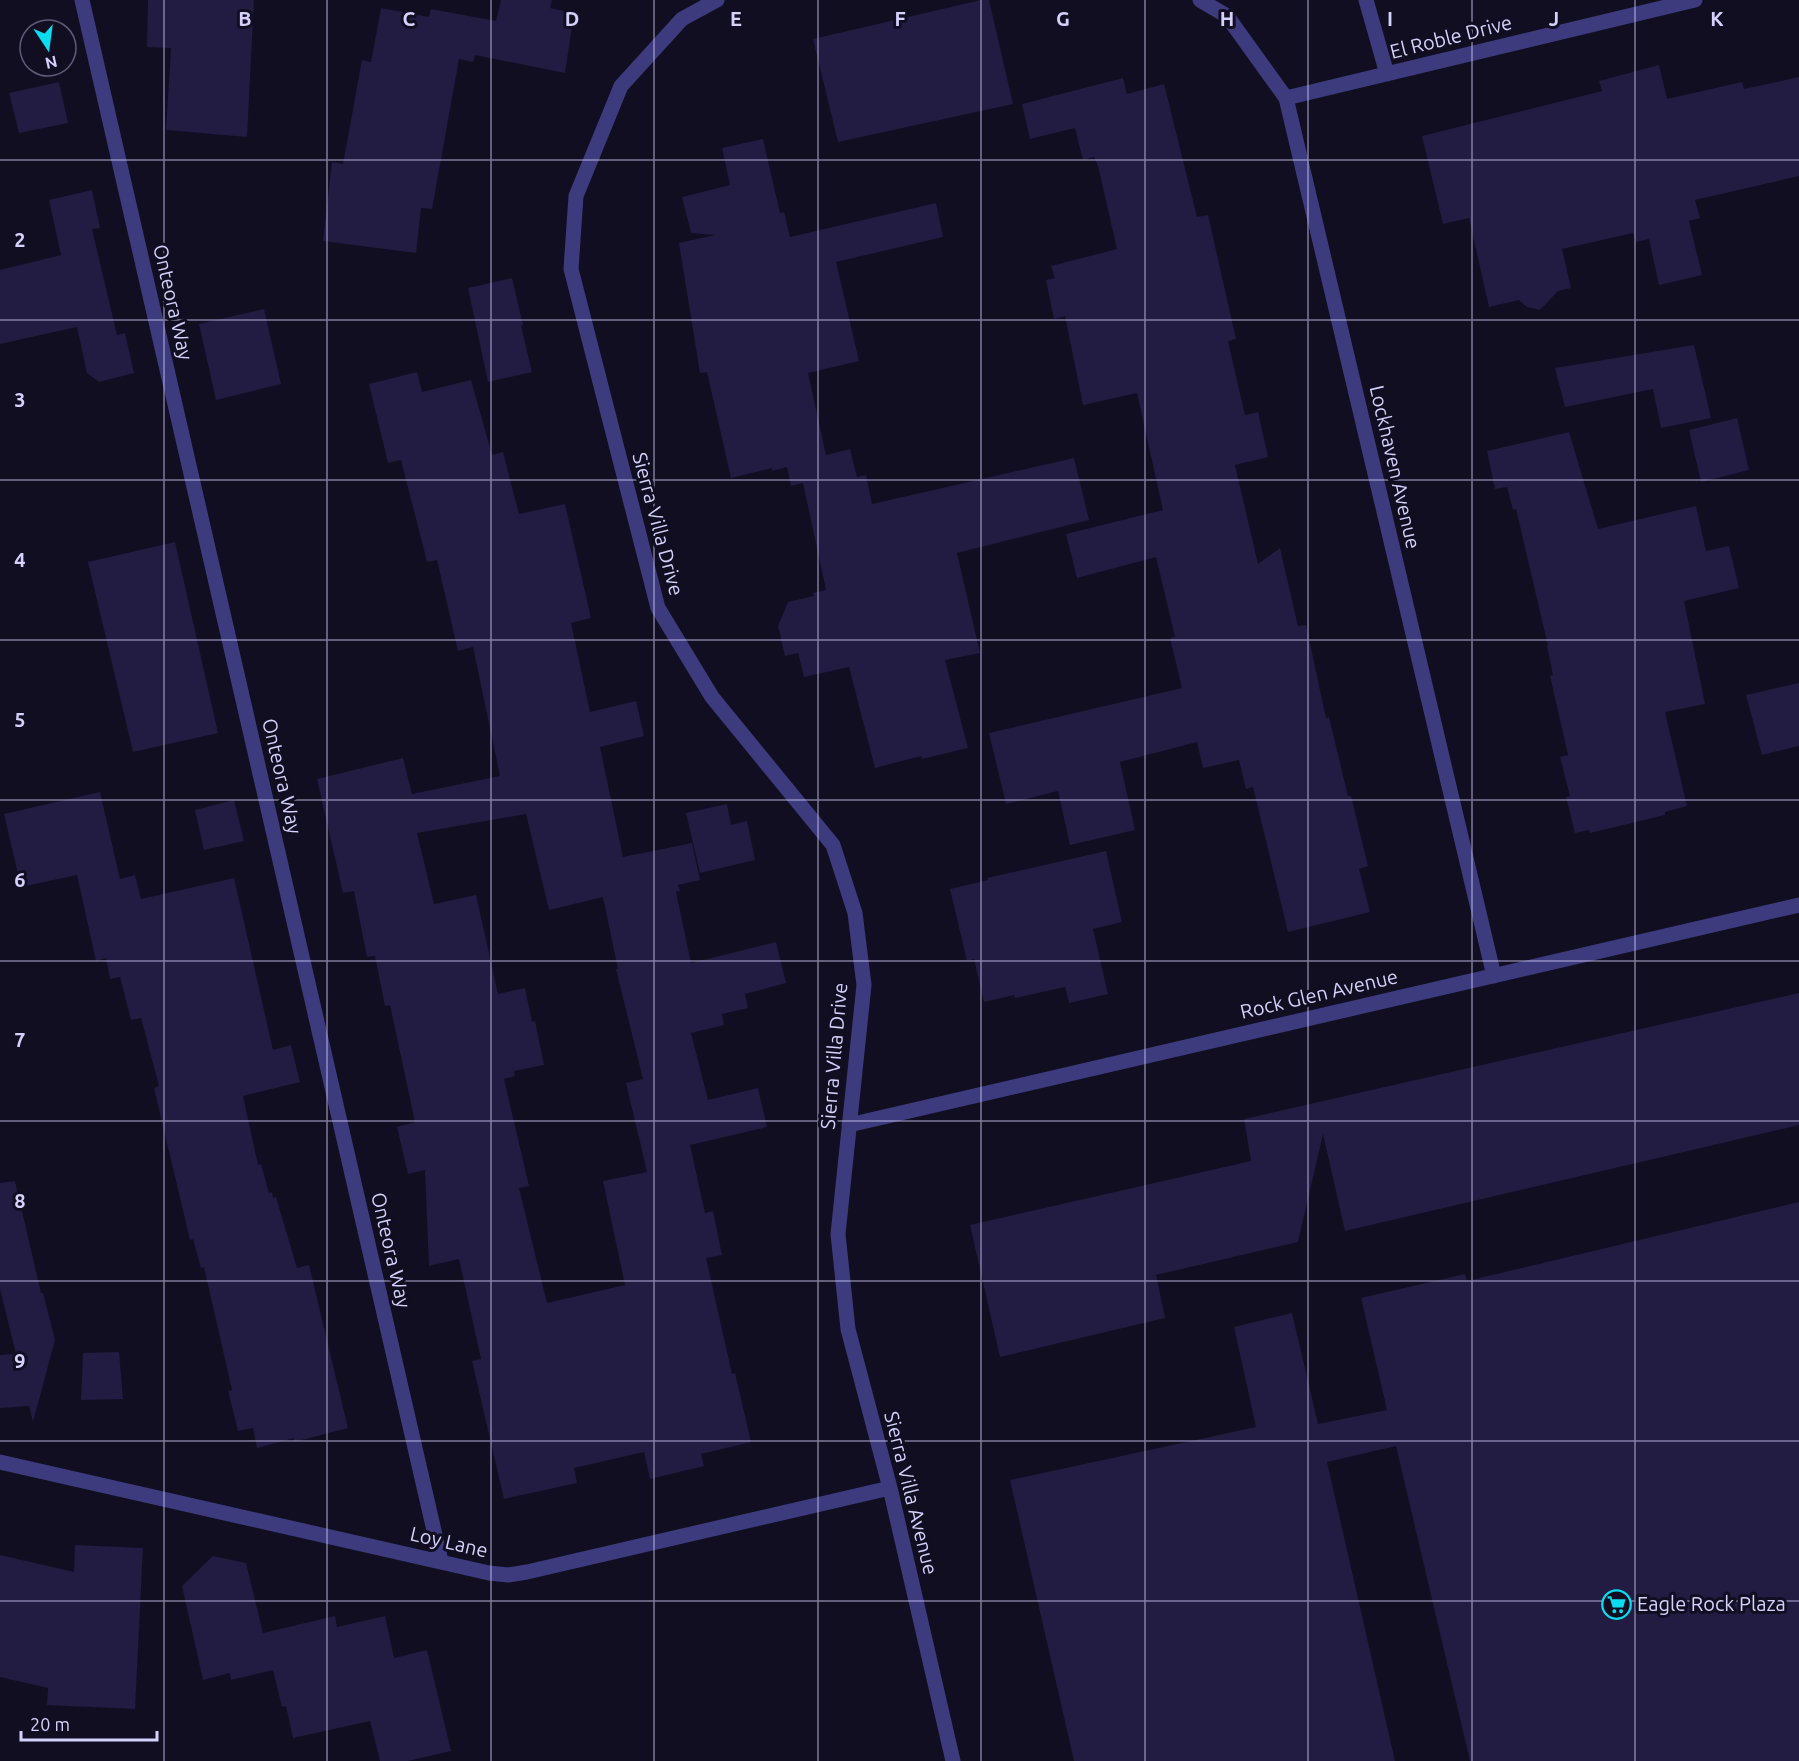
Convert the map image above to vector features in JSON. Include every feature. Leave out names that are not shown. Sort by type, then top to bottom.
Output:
[{"type":"street","name":"Onteora Way","points":[[82,0],[441,1562]]},
{"type":"street","name":"Sierra Villa Drive","points":[[717,0],[682,19],[621,86],[576,196],[571,269],[658,608],[712,697],[833,845],[855,913],[864,985],[838,1234]]},
{"type":"street","name":"Lockhaven Avenue","points":[[1200,0],[1227,16],[1286,98],[1494,976]]},
{"type":"street","points":[[1366,0],[1387,74]]},
{"type":"street","name":"El Roble Drive","points":[[1286,98],[1695,0]]},
{"type":"street","name":"Rock Glen Avenue","points":[[849,1125],[1799,905]]},
{"type":"street","name":"Sierra Villa Avenue","points":[[838,1234],[848,1329],[890,1488],[953,1761]]},
{"type":"street","name":"Loy Lane","points":[[0,1462],[489,1573],[508,1575],[890,1488]]},
{"type":"building","points":[[148,0],[254,0],[247,137],[166,130],[171,48],[147,47]]},
{"type":"building","points":[[501,0],[552,0],[550,8],[574,13],[565,73],[475,55],[473,62],[459,59],[432,209],[421,208],[416,253],[323,241],[332,162],[343,164],[362,60],[371,62],[381,8],[429,17],[431,9],[496,21]]},
{"type":"building","points":[[989,0],[1013,104],[838,142],[813,39]]},
{"type":"building","points":[[1659,65],[1667,99],[1742,82],[1744,89],[1799,77],[1799,176],[1695,200],[1700,218],[1689,221],[1702,275],[1659,285],[1649,239],[1636,242],[1633,233],[1562,249],[1571,288],[1558,291],[1540,310],[1527,307],[1519,300],[1489,307],[1469,218],[1443,224],[1422,136],[1602,91],[1599,81]]},
{"type":"building","points":[[1123,78],[1127,94],[1164,84],[1197,217],[1208,215],[1236,339],[1228,341],[1245,415],[1258,412],[1268,457],[1235,465],[1258,564],[1280,548],[1298,626],[1306,625],[1326,718],[1329,717],[1348,796],[1351,796],[1368,866],[1359,869],[1370,912],[1288,932],[1253,787],[1246,789],[1239,760],[1203,768],[1197,742],[1120,762],[1135,830],[1070,845],[1058,791],[1006,804],[989,733],[1182,688],[1170,638],[1175,637],[1156,557],[1077,578],[1066,534],[1163,510],[1137,393],[1083,405],[1065,316],[1054,319],[1046,280],[1055,278],[1051,266],[1117,249],[1098,166],[1094,157],[1083,160],[1075,128],[1030,139],[1022,104]]},
{"type":"building","points":[[59,82],[68,123],[19,133],[9,93]]},
{"type":"building","points":[[763,139],[780,213],[784,212],[790,237],[936,203],[943,237],[836,262],[859,361],[808,373],[826,455],[850,449],[857,477],[866,475],[872,504],[1074,458],[1089,520],[957,553],[980,653],[945,660],[968,748],[922,759],[921,756],[875,768],[849,667],[804,677],[798,653],[785,656],[778,626],[788,602],[814,596],[813,593],[826,590],[803,483],[791,486],[787,467],[772,471],[772,468],[731,478],[707,372],[700,373],[679,243],[715,235],[691,233],[682,197],[730,185],[722,148]]},
{"type":"building","points":[[92,190],[100,228],[92,229],[117,335],[125,333],[134,373],[99,382],[87,373],[77,327],[0,344],[0,270],[61,255],[49,200]]},
{"type":"building","points":[[512,278],[532,372],[488,382],[468,288]]},
{"type":"building","points":[[264,309],[281,384],[216,400],[199,324]]},
{"type":"building","points":[[1694,345],[1711,418],[1661,428],[1653,389],[1565,407],[1555,368]]},
{"type":"building","points":[[417,372],[422,392],[471,380],[492,455],[503,452],[519,514],[565,504],[591,618],[571,623],[590,712],[636,701],[644,736],[600,747],[623,857],[692,843],[700,880],[678,885],[680,891],[676,892],[691,963],[776,942],[786,983],[745,994],[748,1008],[722,1014],[724,1025],[691,1033],[708,1100],[758,1088],[767,1127],[690,1145],[705,1213],[713,1211],[722,1255],[706,1258],[732,1374],[735,1373],[751,1442],[701,1454],[704,1466],[650,1479],[644,1452],[574,1468],[577,1483],[504,1499],[472,1361],[481,1359],[459,1259],[429,1266],[425,1170],[408,1174],[397,1127],[415,1122],[390,1005],[385,1006],[375,956],[367,957],[354,891],[343,893],[317,779],[403,758],[412,794],[500,776],[473,647],[458,651],[437,560],[427,562],[401,460],[388,463],[369,384]],"holes":[[[526,814],[549,910],[603,897],[618,969],[616,969],[643,1079],[626,1083],[647,1172],[603,1181],[625,1285],[547,1303],[519,1188],[529,1186],[504,1079],[515,1076],[514,1071],[544,1065],[535,1021],[532,1022],[525,988],[498,994],[476,895],[434,904],[417,833]]]},
{"type":"building","points":[[1737,418],[1749,470],[1701,482],[1689,430]]},
{"type":"building","points":[[1569,432],[1598,529],[1696,506],[1706,551],[1729,546],[1739,588],[1684,601],[1705,704],[1665,712],[1687,806],[1665,812],[1665,815],[1590,833],[1589,830],[1575,833],[1566,797],[1570,796],[1560,757],[1568,755],[1550,676],[1553,675],[1548,646],[1516,509],[1513,510],[1507,487],[1495,489],[1487,451]]},
{"type":"building","points":[[175,542],[218,733],[133,752],[88,562]]},
{"type":"building","points":[[1799,683],[1799,746],[1762,755],[1746,695]]},
{"type":"building","points":[[100,792],[120,879],[135,875],[141,899],[234,878],[273,1050],[291,1045],[300,1082],[243,1096],[258,1165],[261,1164],[269,1193],[272,1192],[273,1198],[276,1197],[297,1268],[309,1265],[348,1428],[294,1442],[294,1438],[257,1448],[253,1428],[238,1431],[228,1391],[232,1390],[204,1267],[201,1268],[193,1239],[190,1240],[154,1088],[159,1086],[141,1018],[131,1020],[120,977],[110,979],[106,958],[96,961],[77,875],[21,887],[4,814]]},
{"type":"building","points":[[234,800],[244,841],[204,850],[195,810]]},
{"type":"building","points":[[727,804],[731,825],[747,821],[755,860],[700,873],[686,813]]},
{"type":"building","points":[[1106,851],[1122,922],[1093,929],[1108,994],[1069,1003],[1065,987],[984,1002],[974,959],[967,961],[950,889],[988,880],[987,878]]},
{"type":"building","points":[[1799,993],[1799,1125],[1345,1231],[1323,1134],[1298,1242],[1156,1275],[1165,1318],[1000,1357],[970,1225],[1251,1161],[1244,1119]]},
{"type":"building","points":[[15,1181],[41,1293],[43,1293],[55,1340],[33,1422],[29,1406],[0,1408],[0,1355],[16,1354],[0,1289],[0,1183]]},
{"type":"building","name":"Eagle Rock Plaza","points":[[1799,1202],[1799,1761],[1470,1761],[1396,1446],[1327,1462],[1395,1761],[1074,1761],[1010,1480],[1256,1427],[1234,1327],[1292,1313],[1318,1424],[1387,1410],[1361,1298],[1465,1274],[1467,1281]]},
{"type":"building","points":[[119,1352],[123,1399],[81,1400],[83,1353]]},
{"type":"building","points":[[75,1545],[143,1548],[135,1709],[47,1705],[48,1688],[0,1677],[0,1555],[74,1572]]},
{"type":"building","points":[[213,1556],[246,1563],[263,1633],[335,1616],[337,1627],[385,1616],[394,1658],[427,1650],[451,1751],[408,1761],[380,1761],[370,1721],[293,1738],[286,1706],[282,1707],[273,1670],[231,1680],[230,1673],[203,1680],[182,1586]]},
{"type":"place","name":"Eagle Rock Plaza","points":[[1616,1604]]}]
